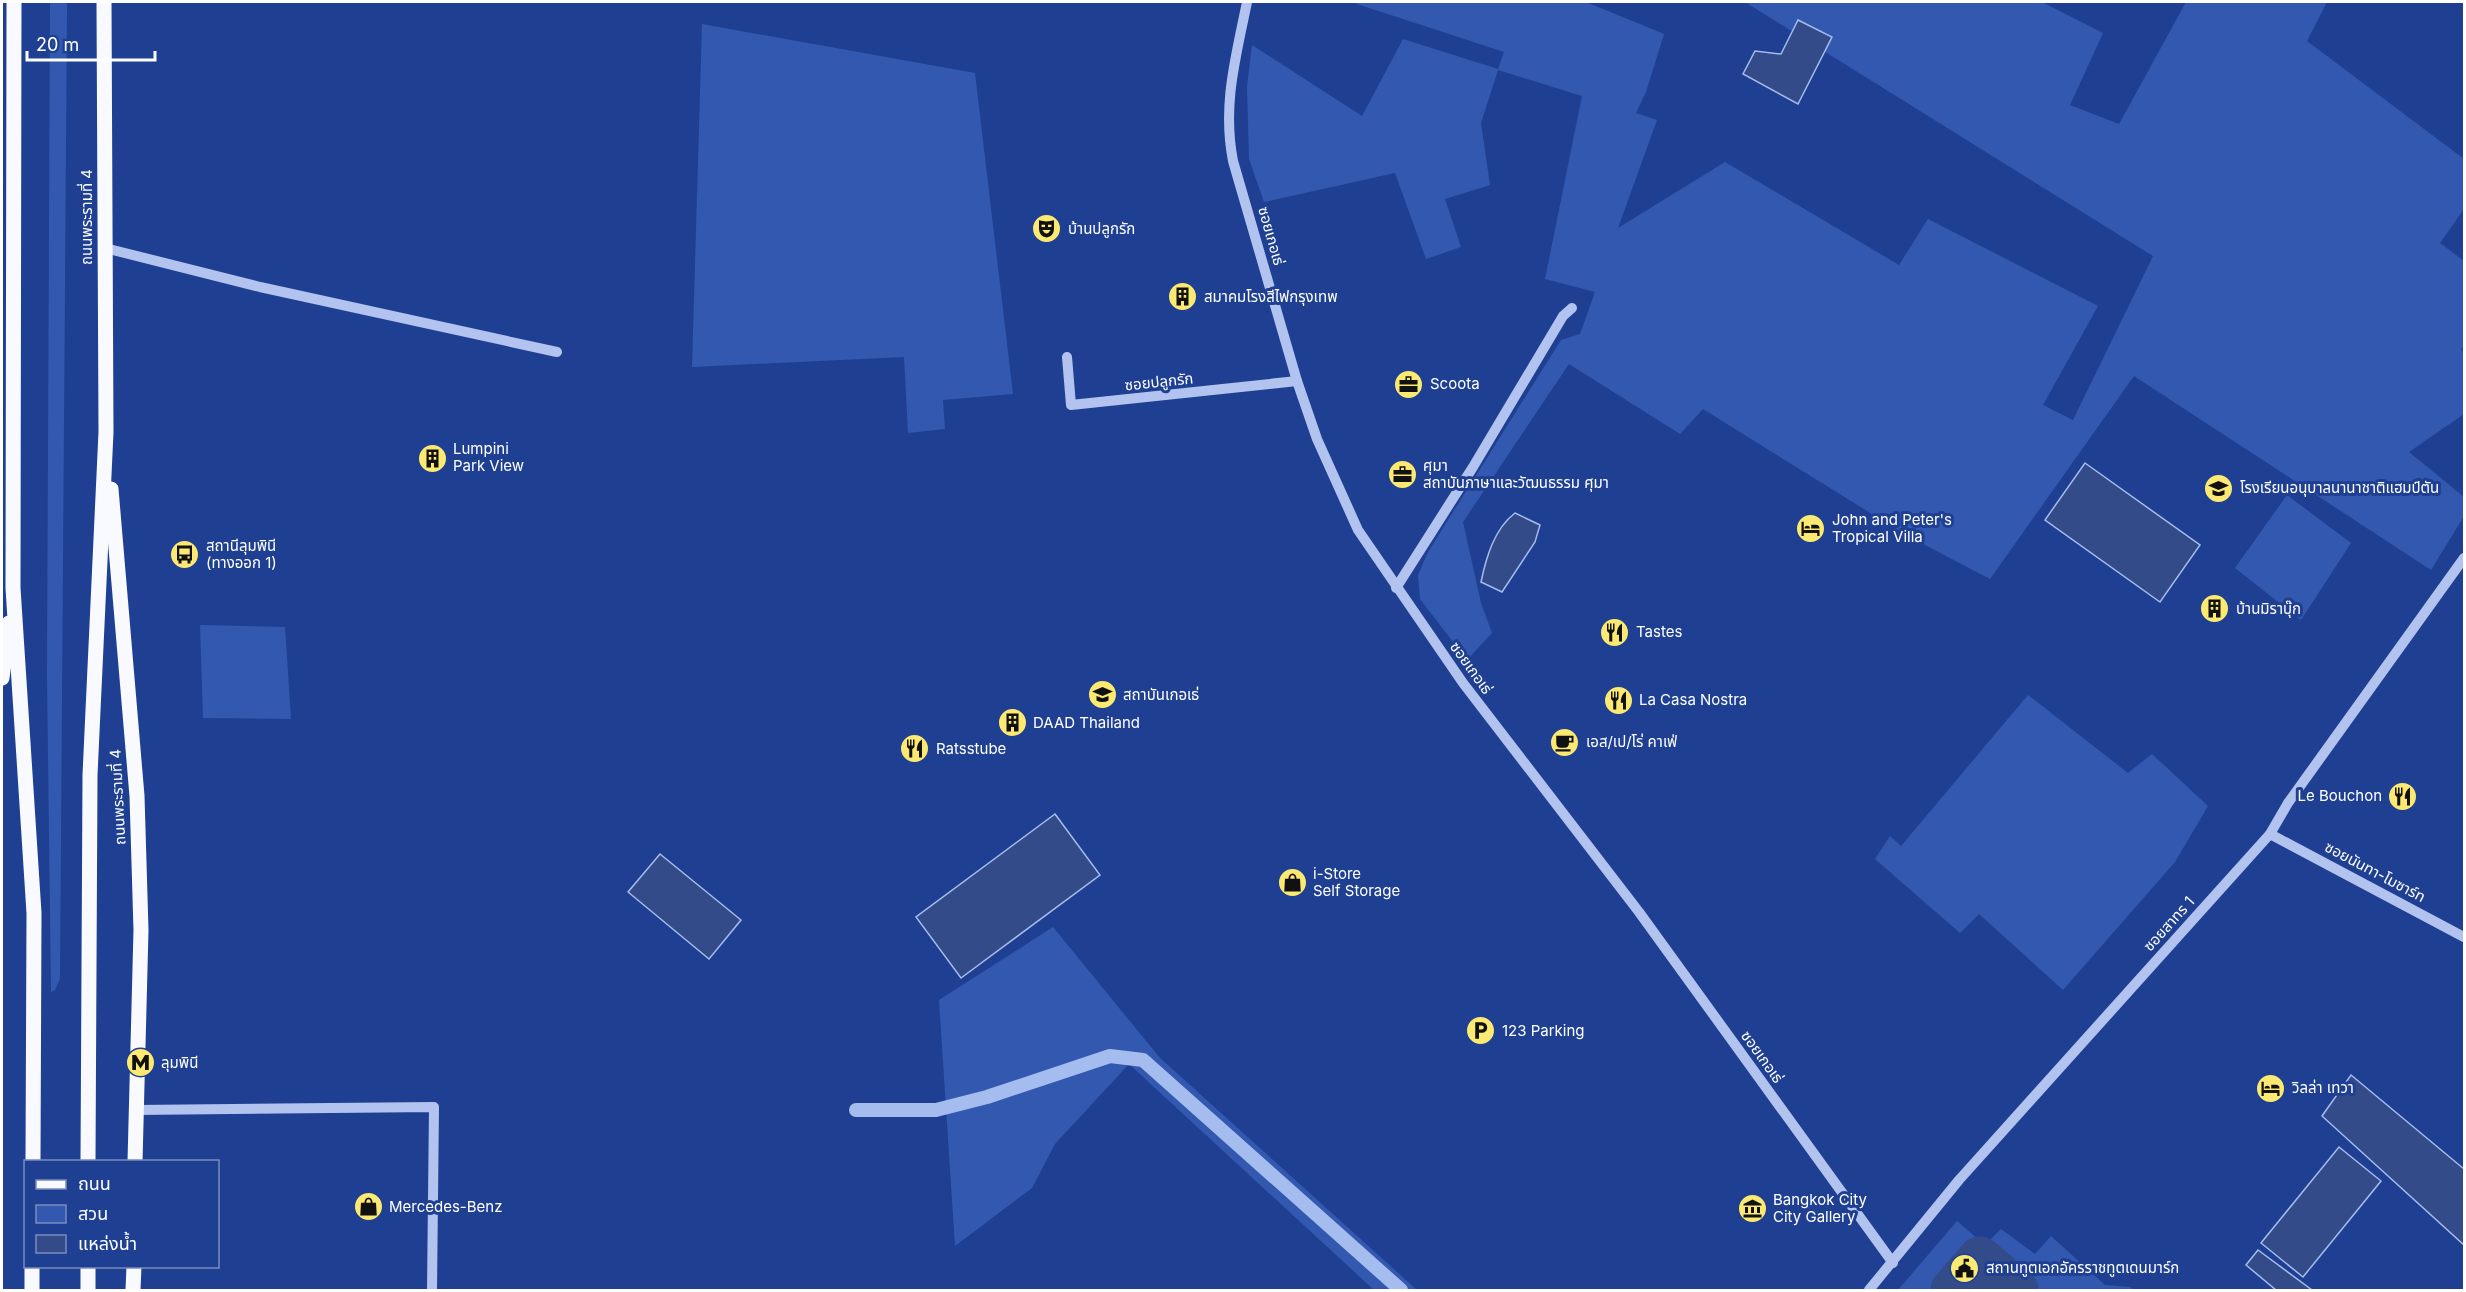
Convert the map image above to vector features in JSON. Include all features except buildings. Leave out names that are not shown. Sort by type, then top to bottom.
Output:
[{"type":"main road","points":[[14,2],[13,588],[34,913],[33,1160]]},
{"type":"main road","name":"ถนนพระรามที่ 4","points":[[88,1160],[90,775],[106,432],[104,2]]},
{"type":"main road","name":"ถนนพระรามที่ 4","points":[[106,432],[137,796],[141,930],[135,1160]]},
{"type":"main road","points":[[2,678],[13,588]]},
{"type":"main road","points":[[32,1268],[32,1290]]},
{"type":"main road","points":[[88,1268],[88,1290]]},
{"type":"main road","points":[[133,1290],[134,1268]]},
{"type":"street","name":"ซอยเกอเธ่","points":[[1247,2],[1229,94],[1228,134],[1233,161],[1297,381],[1317,439],[1358,530],[1463,683],[1639,912],[1893,1263]]},
{"type":"street","points":[[105,248],[260,287],[557,352]]},
{"type":"street","points":[[1396,588],[1473,467],[1563,315],[1572,308]]},
{"type":"street","name":"ซอยปลูกรัก","points":[[1067,357],[1071,405],[1297,381]]},
{"type":"street","name":"ซอยสาทร 1","points":[[1869,1290],[1967,1171],[2270,834],[2288,802],[2464,558]]},
{"type":"street","name":"ซอยนันทา-โมซาร์ท","points":[[2270,834],[2464,937]]},
{"type":"street","points":[[136,1110],[434,1107],[432,1290]]},
{"type":"green space","points":[[50,2],[67,2],[60,979],[55,990],[51,992],[47,675]]},
{"type":"green space","points":[[1351,2],[1586,2],[1664,34],[1646,92],[1636,113],[1657,120],[1618,228],[1725,162],[1899,265],[1928,219],[2098,306],[2043,405],[2073,420],[2153,256],[1745,2],[2042,2],[2103,33],[2070,105],[2119,124],[2186,2],[2327,2],[2307,41],[2464,159],[2464,209],[2440,243],[2464,261],[2464,345],[2461,350],[2464,353],[2464,414],[2409,452],[2464,497],[2464,516],[2431,570],[2134,376],[1990,579],[1904,534],[1703,409],[1680,434],[1569,364],[1463,522],[1481,603],[1492,633],[1467,660],[1420,599],[1418,575],[1428,552],[1561,340],[1580,334],[1595,292],[1545,279],[1582,96],[1498,70],[1481,123],[1490,185],[1445,199],[1461,247],[1426,259],[1395,173],[1264,202],[1249,159],[1247,86],[1252,45],[1362,116],[1403,39],[1498,69],[1504,52]]},
{"type":"green space","points":[[702,24],[975,73],[1013,394],[943,400],[945,429],[908,433],[904,357],[692,367]]},
{"type":"green space","points":[[2287,495],[2351,543],[2301,620],[2235,568]]},
{"type":"green space","points":[[200,625],[285,627],[291,719],[203,718]]},
{"type":"green space","points":[[2028,695],[2128,773],[2152,754],[2208,806],[2175,862],[2063,990],[1979,914],[1960,933],[1875,859],[1890,836],[1901,846]]},
{"type":"green space","points":[[1053,927],[1160,1058],[1417,1290],[1374,1290],[1129,1064],[1055,1144],[1032,1188],[955,1246],[939,1000]]},
{"type":"green space","points":[[1957,1221],[1985,1245],[2001,1229],[2035,1254],[2051,1236],[2105,1285],[2130,1287],[2133,1290],[1898,1290]]},
{"type":"water","points":[[1798,20],[1832,37],[1798,104],[1743,74],[1755,51],[1781,54]]},
{"type":"water","points":[[2085,463],[2200,545],[2160,602],[2045,520]]},
{"type":"water","points":[[1515,513],[1540,525],[1535,542],[1502,592],[1481,582],[1488,554],[1496,536]]},
{"type":"water","points":[[1055,814],[1100,875],[961,978],[916,917]]},
{"type":"water","points":[[660,854],[741,920],[709,959],[628,892]]},
{"type":"water","points":[[2351,1075],[2464,1169],[2464,1245],[2322,1116]]},
{"type":"water","points":[[2339,1147],[2381,1181],[2303,1277],[2261,1243]]},
{"type":"water","points":[[2258,1250],[2312,1290],[2276,1290],[2246,1265]]},
{"type":"waterway","points":[[856,1110],[936,1110],[987,1097],[1110,1056],[1143,1060],[1401,1290]]},
{"type":"waterway","points":[[1953,1290],[1980,1259],[2016,1290]]},
{"type":"place","name":"บ้านปลูกรัก","points":[[1047,229]]},
{"type":"place","name":"สมาคมโรงสีไฟกรุงเทพ","points":[[1183,297]]},
{"type":"place","name":"Scoota","points":[[1409,384]]},
{"type":"place","name":"Lumpini Park View","points":[[432,458]]},
{"type":"place","name":"ศุมา สถาบันภาษาและวัฒนธรรม ศุมา","points":[[1402,475]]},
{"type":"place","name":"โรงเรียนอนุบาลนานาชาติแฮมป์ตัน","points":[[2219,488]]},
{"type":"place","name":"John and Peter's Tropical Villa","points":[[1811,529]]},
{"type":"place","name":"สถานีลุมพินี (ทางออก 1)","points":[[185,555]]},
{"type":"place","name":"บ้านมิราบุ๊ก","points":[[2215,609]]},
{"type":"place","name":"Tastes","points":[[1615,632]]},
{"type":"place","name":"สถาบันเกอเธ่","points":[[1102,695]]},
{"type":"place","name":"La Casa Nostra","points":[[1618,700]]},
{"type":"place","name":"DAAD Thailand","points":[[1012,723]]},
{"type":"place","name":"เอส/เป/โร่ คาเฟ่","points":[[1565,742]]},
{"type":"place","name":"Ratsstube","points":[[915,749]]},
{"type":"place","name":"Le Bouchon","points":[[2403,796]]},
{"type":"place","name":"i-Store Self Storage","points":[[1292,883]]},
{"type":"place","name":"123 Parking","points":[[1481,1031]]},
{"type":"place","name":"ลุมพินี","points":[[140,1063]]},
{"type":"place","name":"วิลล่า เทวา","points":[[2271,1088]]},
{"type":"place","name":"Mercedes-Benz","points":[[368,1207]]},
{"type":"place","name":"Bangkok City City Gallery","points":[[1752,1209]]},
{"type":"place","name":"สถานทูตเอกอัครราชทูตเดนมาร์ก","points":[[1965,1268]]}]
